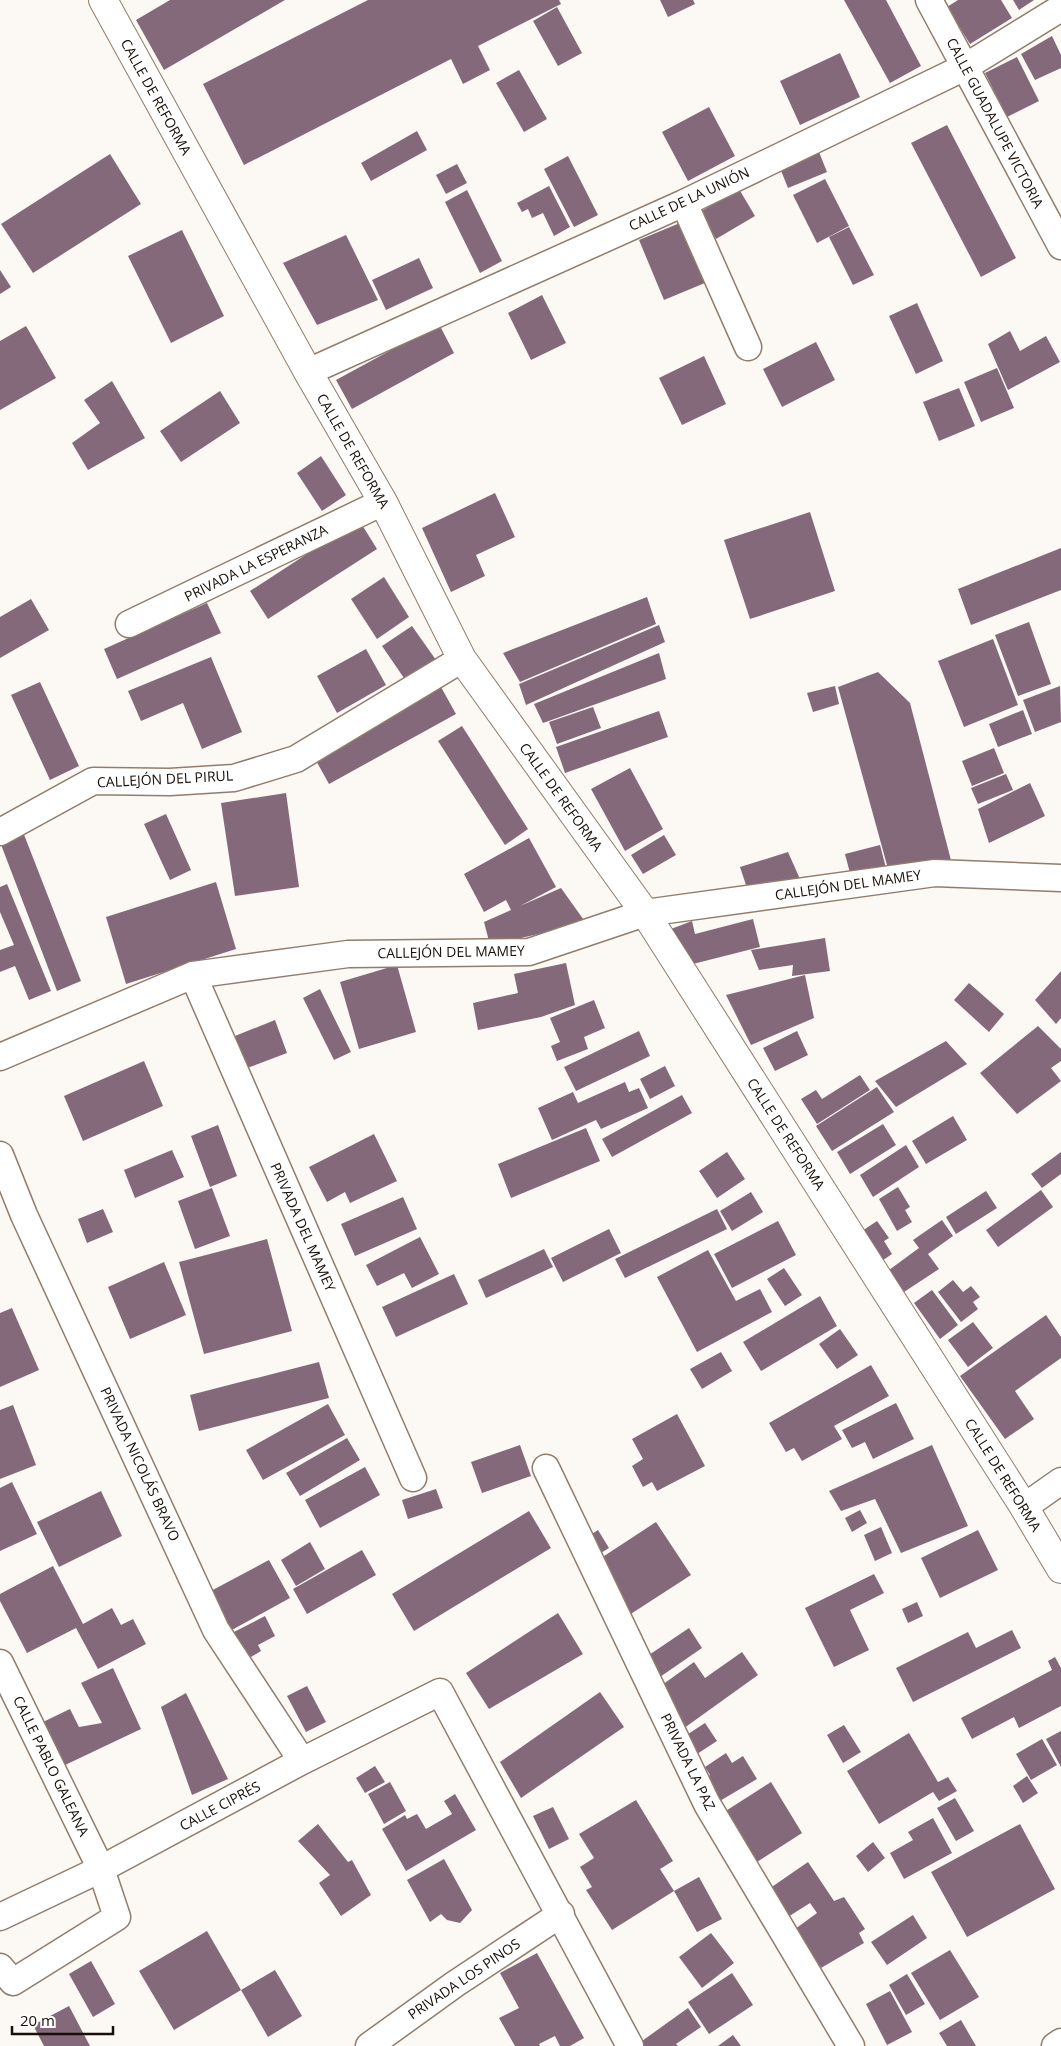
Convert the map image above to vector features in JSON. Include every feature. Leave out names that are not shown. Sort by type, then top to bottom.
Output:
[{"type":"main road","name":"CALLE DE REFORMA","points":[[103,0],[308,372],[384,502],[462,659],[645,914],[1024,1507],[1061,1570]]},
{"type":"street","name":"CALLE GUADALUPE VICTORIA","points":[[929,0],[1061,246]]},
{"type":"street","name":"CALLE DE LA UNIÓN","points":[[308,372],[684,202],[966,67],[1061,8]]},
{"type":"street","points":[[684,202],[748,347]]},
{"type":"street","name":"PRIVADA LA ESPERANZA","points":[[129,624],[384,502]]},
{"type":"street","name":"CALLEJÓN DEL PIRUL","points":[[0,832],[93,781],[170,782],[234,778],[296,759],[462,659]]},
{"type":"street","name":"CALLEJÓN DEL MAMEY","points":[[0,1057],[193,976],[348,954],[529,952],[645,914],[935,872],[1061,878]]},
{"type":"street","name":"PRIVADA DEL MAMEY","points":[[193,976],[413,1478]]},
{"type":"street","name":"PRIVADA NICOLÁS BRAVO","points":[[0,1155],[24,1215],[216,1630],[302,1761]]},
{"type":"street","name":"PRIVADA LA PAZ","points":[[546,1468],[708,1804],[851,2046]]},
{"type":"street","points":[[1024,1507],[1061,1481]]},
{"type":"street","name":"CALLE PABLO GALEANA","points":[[0,1663],[101,1869],[117,1917],[7,1974]]},
{"type":"street","name":"CALLE CIPRÉS","points":[[0,1917],[101,1869],[302,1761],[440,1692],[560,1914]]},
{"type":"street","points":[[560,1914],[630,2046]]},
{"type":"street","name":"PRIVADA LOS PINOS","points":[[369,2046],[456,1984],[560,1914]]},
{"type":"street","points":[[1055,2046],[1061,2042]]},
{"type":"building","points":[[170,0],[285,0],[164,70],[136,20]]},
{"type":"building","points":[[368,0],[559,0],[561,4],[478,46],[490,70],[463,84],[451,59],[244,165],[203,84]]},
{"type":"building","points":[[660,0],[693,0],[695,4],[668,17]]},
{"type":"building","points":[[844,0],[886,0],[921,66],[890,83]]},
{"type":"building","points":[[958,0],[1001,0],[1012,18],[970,44],[947,7]]},
{"type":"building","points":[[1013,0],[1034,0],[1019,10]]},
{"type":"building","points":[[557,7],[582,53],[558,66],[533,21]]},
{"type":"building","points":[[1052,36],[1061,55],[1061,68],[1035,80],[1021,54]]},
{"type":"building","points":[[840,53],[860,97],[800,125],[780,81]]},
{"type":"building","points":[[1017,57],[1039,101],[1007,117],[985,73]]},
{"type":"building","points":[[519,70],[547,119],[524,132],[496,83]]},
{"type":"building","points":[[709,107],[735,156],[688,181],[662,132]]},
{"type":"building","points":[[947,125],[1016,258],[981,277],[911,143]]},
{"type":"building","points":[[417,131],[427,150],[371,181],[361,163]]},
{"type":"building","points":[[819,152],[827,172],[788,188],[780,168]]},
{"type":"building","points":[[110,154],[141,204],[33,273],[1,224]]},
{"type":"building","points":[[568,156],[598,215],[574,227],[544,169]]},
{"type":"building","points":[[457,164],[467,183],[446,194],[436,175]]},
{"type":"building","points":[[825,179],[849,226],[817,243],[793,195]]},
{"type":"building","points":[[549,186],[570,227],[554,236],[543,213],[532,218],[528,209],[522,212],[517,203]]},
{"type":"building","points":[[739,189],[755,216],[716,239],[700,212]]},
{"type":"building","points":[[467,190],[502,261],[480,273],[445,202]]},
{"type":"building","points":[[687,220],[712,280],[664,300],[639,240]]},
{"type":"building","points":[[849,227],[874,275],[853,285],[829,237]]},
{"type":"building","points":[[182,230],[224,316],[171,343],[128,256]]},
{"type":"building","points":[[346,235],[378,300],[317,325],[283,263]]},
{"type":"building","points":[[419,258],[433,288],[386,310],[372,280]]},
{"type":"building","points":[[0,270],[11,287],[0,294]]},
{"type":"building","points":[[542,295],[566,343],[531,360],[508,313]]},
{"type":"building","points":[[917,303],[943,361],[916,374],[889,316]]},
{"type":"building","points":[[439,324],[454,353],[352,409],[336,380]]},
{"type":"building","points":[[26,326],[56,378],[0,410],[0,341]]},
{"type":"building","points":[[1010,331],[1020,351],[1046,336],[1060,362],[1008,390],[988,344]]},
{"type":"building","points":[[816,342],[835,380],[782,407],[763,369]]},
{"type":"building","points":[[704,356],[726,404],[682,425],[659,378]]},
{"type":"building","points":[[997,368],[1014,408],[981,422],[964,382]]},
{"type":"building","points":[[112,381],[145,438],[88,470],[72,443],[100,423],[84,400]]},
{"type":"building","points":[[959,388],[975,426],[939,441],[923,402]]},
{"type":"building","points":[[220,391],[240,423],[181,462],[160,431]]},
{"type":"building","points":[[321,456],[346,495],[322,511],[297,473]]},
{"type":"building","points":[[495,493],[515,537],[476,555],[485,576],[451,592],[422,528]]},
{"type":"building","points":[[810,512],[835,591],[750,619],[724,540]]},
{"type":"building","points":[[359,520],[377,549],[268,619],[250,591]]},
{"type":"building","points":[[1061,548],[1061,590],[971,625],[958,589]]},
{"type":"building","points":[[384,577],[409,617],[377,639],[351,599]]},
{"type":"building","points":[[647,597],[656,624],[520,682],[503,653]]},
{"type":"building","points":[[31,599],[49,630],[0,658],[0,617]]},
{"type":"building","points":[[207,603],[221,633],[117,679],[104,649]]},
{"type":"building","points":[[1029,622],[1051,684],[1018,696],[995,635]]},
{"type":"building","points":[[659,625],[665,642],[526,705],[519,684]]},
{"type":"building","points":[[412,626],[436,660],[406,681],[382,646]]},
{"type":"building","points":[[993,639],[1018,705],[964,727],[938,661]]},
{"type":"building","points":[[366,649],[386,685],[337,713],[317,676]]},
{"type":"building","points":[[659,653],[666,679],[543,723],[534,704]]},
{"type":"building","points":[[211,657],[242,732],[202,749],[183,703],[141,721],[128,691]]},
{"type":"building","points":[[878,672],[910,703],[953,868],[890,876],[838,687]]},
{"type":"building","points":[[40,682],[79,766],[50,780],[11,695]]},
{"type":"building","points":[[835,686],[839,704],[813,712],[807,693]]},
{"type":"building","points":[[1060,686],[1061,722],[1035,732],[1023,700]]},
{"type":"building","points":[[441,687],[456,714],[329,784],[314,757]]},
{"type":"building","points":[[593,707],[601,728],[557,744],[549,722]]},
{"type":"building","points":[[1023,710],[1032,734],[998,747],[989,724]]},
{"type":"building","points":[[659,711],[668,737],[565,773],[556,747]]},
{"type":"building","points":[[462,726],[528,829],[505,845],[438,741]]},
{"type":"building","points":[[994,748],[1004,773],[972,786],[962,761]]},
{"type":"building","points":[[630,768],[663,829],[625,851],[591,789]]},
{"type":"building","points":[[1006,774],[1013,790],[978,804],[971,788]]},
{"type":"building","points":[[1030,783],[1045,816],[989,843],[978,809]]},
{"type":"building","points":[[286,793],[299,887],[235,896],[221,803]]},
{"type":"building","points":[[166,814],[191,870],[170,880],[144,824]]},
{"type":"building","points":[[23,832],[81,981],[57,991],[0,842]]},
{"type":"building","points":[[664,835],[676,855],[643,874],[631,855]]},
{"type":"building","points":[[529,838],[556,887],[520,906],[561,888],[586,923],[490,945],[484,922],[511,910],[506,900],[484,912],[464,874]]},
{"type":"building","points":[[880,845],[886,868],[851,877],[845,854]]},
{"type":"building","points":[[788,852],[800,879],[749,894],[740,867]]},
{"type":"building","points":[[216,882],[236,949],[126,984],[106,917]]},
{"type":"building","points":[[7,884],[51,991],[29,1000],[15,966],[0,972],[0,950],[14,945],[0,912],[0,887]]},
{"type":"building","points":[[753,919],[760,947],[685,966],[671,929],[692,921],[695,934]]},
{"type":"building","points":[[825,938],[830,971],[792,976],[793,965],[759,970],[751,950]]},
{"type":"building","points":[[566,963],[575,1005],[541,1017],[478,1030],[473,1003],[518,993],[514,974]]},
{"type":"building","points":[[397,965],[416,1032],[359,1049],[340,982]]},
{"type":"building","points":[[1061,971],[1061,1018],[1056,1024],[1035,1000]]},
{"type":"building","points":[[805,975],[814,1018],[751,1045],[726,995]]},
{"type":"building","points":[[969,983],[1004,1014],[989,1032],[954,1000]]},
{"type":"building","points":[[320,989],[351,1052],[334,1060],[303,998]]},
{"type":"building","points":[[594,1000],[605,1028],[584,1037],[588,1049],[557,1061],[551,1046],[560,1042],[550,1018]]},
{"type":"building","points":[[275,1020],[287,1053],[242,1070],[230,1038]]},
{"type":"building","points":[[1038,1026],[1061,1049],[1061,1061],[1051,1068],[1061,1081],[1017,1114],[980,1073]]},
{"type":"building","points":[[639,1031],[650,1056],[576,1091],[564,1067]]},
{"type":"building","points":[[797,1031],[808,1055],[775,1071],[763,1048]]},
{"type":"building","points":[[946,1041],[967,1064],[896,1107],[875,1081]]},
{"type":"building","points":[[144,1061],[163,1106],[83,1141],[64,1096]]},
{"type":"building","points":[[665,1066],[675,1086],[650,1099],[640,1079]]},
{"type":"building","points":[[860,1075],[870,1090],[817,1124],[801,1099],[816,1090],[822,1099]]},
{"type":"building","points":[[625,1082],[629,1092],[639,1088],[648,1108],[601,1129],[596,1120],[552,1140],[538,1108],[573,1092],[578,1103]]},
{"type":"building","points":[[877,1087],[894,1112],[832,1151],[816,1126]]},
{"type":"building","points":[[682,1095],[692,1113],[612,1157],[602,1139]]},
{"type":"building","points":[[953,1116],[967,1140],[926,1164],[912,1141]]},
{"type":"building","points":[[883,1124],[896,1145],[850,1174],[837,1152]]},
{"type":"building","points":[[218,1125],[237,1176],[210,1187],[191,1136]]},
{"type":"building","points":[[586,1128],[600,1161],[511,1198],[498,1164]]},
{"type":"building","points":[[374,1134],[397,1181],[350,1203],[345,1192],[327,1202],[309,1167]]},
{"type":"building","points":[[906,1145],[919,1167],[873,1197],[860,1175]]},
{"type":"building","points":[[172,1150],[184,1177],[135,1198],[124,1170]]},
{"type":"building","points":[[727,1152],[745,1179],[717,1198],[699,1171]]},
{"type":"building","points":[[1061,1152],[1061,1174],[1042,1188],[1031,1174]]},
{"type":"building","points":[[898,1187],[910,1207],[905,1210],[912,1222],[897,1231],[879,1199]]},
{"type":"building","points":[[212,1188],[230,1236],[195,1249],[178,1201]]},
{"type":"building","points":[[1041,1190],[1053,1207],[998,1247],[986,1230]]},
{"type":"building","points":[[986,1191],[997,1208],[956,1234],[946,1217]]},
{"type":"building","points":[[751,1192],[763,1212],[732,1231],[720,1211]]},
{"type":"building","points":[[403,1197],[417,1229],[355,1256],[341,1224]]},
{"type":"building","points":[[103,1209],[113,1232],[87,1243],[78,1219]]},
{"type":"building","points":[[717,1209],[727,1229],[625,1278],[615,1259]]},
{"type":"building","points":[[942,1220],[953,1236],[928,1254],[939,1269],[904,1292],[889,1270],[919,1248],[913,1240]]},
{"type":"building","points":[[778,1221],[796,1255],[732,1288],[714,1254]]},
{"type":"building","points":[[877,1221],[889,1238],[884,1241],[892,1254],[876,1265],[856,1235]]},
{"type":"building","points":[[609,1229],[621,1253],[563,1282],[551,1258]]},
{"type":"building","points":[[420,1237],[439,1274],[412,1288],[404,1273],[377,1286],[366,1265]]},
{"type":"building","points":[[267,1239],[292,1331],[204,1354],[179,1262]]},
{"type":"building","points":[[544,1249],[553,1267],[486,1298],[478,1280]]},
{"type":"building","points":[[708,1250],[736,1301],[760,1289],[772,1312],[697,1352],[657,1277]]},
{"type":"building","points":[[164,1262],[186,1315],[130,1339],[108,1287]]},
{"type":"building","points":[[784,1268],[802,1295],[785,1306],[767,1279]]},
{"type":"building","points":[[454,1274],[468,1304],[396,1337],[382,1307]]},
{"type":"building","points":[[953,1280],[963,1292],[971,1286],[980,1297],[973,1302],[978,1309],[961,1322],[938,1292]]},
{"type":"building","points":[[932,1290],[958,1325],[940,1339],[914,1303]]},
{"type":"building","points":[[820,1296],[837,1326],[761,1371],[743,1342]]},
{"type":"building","points":[[12,1308],[39,1370],[0,1387],[0,1313]]},
{"type":"building","points":[[1046,1315],[1061,1337],[1061,1358],[1015,1391],[1034,1419],[1005,1439],[960,1376]]},
{"type":"building","points":[[973,1322],[993,1348],[968,1367],[948,1340]]},
{"type":"building","points":[[840,1329],[858,1355],[837,1369],[819,1344]]},
{"type":"building","points":[[721,1352],[732,1371],[702,1389],[690,1369]]},
{"type":"building","points":[[319,1362],[329,1398],[199,1431],[190,1395]]},
{"type":"building","points":[[871,1365],[889,1396],[834,1426],[842,1439],[802,1461],[794,1448],[786,1452],[769,1423]]},
{"type":"building","points":[[896,1403],[914,1439],[873,1459],[865,1442],[852,1448],[842,1430]]},
{"type":"building","points":[[328,1404],[345,1435],[263,1480],[246,1450]]},
{"type":"building","points":[[13,1405],[36,1465],[0,1479],[0,1410]]},
{"type":"building","points":[[677,1414],[705,1466],[657,1491],[652,1482],[643,1487],[632,1466],[643,1459],[632,1439]]},
{"type":"building","points":[[347,1438],[360,1460],[300,1496],[286,1473]]},
{"type":"building","points":[[520,1445],[531,1476],[482,1493],[471,1462]]},
{"type":"building","points":[[932,1445],[968,1526],[901,1553],[875,1499],[841,1511],[829,1491]]},
{"type":"building","points":[[365,1467],[380,1495],[320,1528],[305,1500]]},
{"type":"building","points":[[12,1482],[37,1534],[0,1551],[0,1488]]},
{"type":"building","points":[[436,1489],[443,1508],[408,1519],[402,1500]]},
{"type":"building","points":[[101,1491],[122,1536],[59,1567],[37,1522]]},
{"type":"building","points":[[860,1510],[867,1523],[852,1532],[845,1518]]},
{"type":"building","points":[[529,1511],[551,1548],[414,1631],[392,1594]]},
{"type":"building","points":[[656,1522],[691,1575],[623,1619],[595,1562]]},
{"type":"building","points":[[881,1527],[892,1553],[875,1561],[864,1535]]},
{"type":"building","points":[[598,1530],[609,1548],[596,1556],[584,1539]]},
{"type":"building","points":[[978,1530],[998,1570],[940,1598],[921,1558]]},
{"type":"building","points":[[310,1542],[325,1569],[296,1586],[281,1560]]},
{"type":"building","points":[[362,1550],[376,1575],[307,1614],[293,1589]]},
{"type":"building","points":[[269,1560],[290,1598],[230,1631],[209,1592]]},
{"type":"building","points":[[53,1566],[83,1624],[112,1608],[121,1625],[133,1619],[146,1644],[98,1669],[76,1628],[27,1653],[0,1601],[0,1594]]},
{"type":"building","points":[[874,1574],[884,1593],[850,1610],[869,1650],[834,1667],[805,1608]]},
{"type":"building","points":[[917,1602],[923,1616],[908,1623],[902,1609]]},
{"type":"building","points":[[558,1613],[583,1654],[489,1709],[466,1673]]},
{"type":"building","points":[[265,1616],[275,1636],[258,1645],[261,1651],[246,1660],[232,1633]]},
{"type":"building","points":[[689,1628],[702,1648],[657,1679],[643,1659]]},
{"type":"building","points":[[1012,1630],[1021,1648],[913,1702],[896,1668],[968,1632],[976,1648]]},
{"type":"building","points":[[742,1652],[758,1675],[680,1731],[665,1708],[673,1700],[662,1685],[694,1662],[705,1678]]},
{"type":"building","points":[[1055,1657],[1061,1668],[1061,1706],[1019,1728],[1014,1717],[972,1739],[961,1718],[1052,1670],[1048,1661]]},
{"type":"building","points":[[113,1668],[141,1729],[63,1766],[43,1722],[70,1709],[79,1727],[102,1723],[81,1683]]},
{"type":"building","points":[[307,1686],[326,1722],[306,1732],[287,1696]]},
{"type":"building","points":[[600,1692],[624,1727],[521,1798],[500,1762]]},
{"type":"building","points":[[186,1693],[228,1779],[192,1795],[161,1707]]},
{"type":"building","points":[[705,1723],[717,1741],[697,1754],[685,1736]]},
{"type":"building","points":[[844,1725],[861,1752],[843,1763],[827,1735]]},
{"type":"building","points":[[1061,1731],[1061,1767],[1046,1739]]},
{"type":"building","points":[[909,1733],[938,1782],[948,1777],[957,1791],[939,1801],[933,1792],[879,1824],[847,1771]]},
{"type":"building","points":[[1042,1739],[1057,1765],[1031,1780],[1016,1754]]},
{"type":"building","points":[[726,1753],[732,1763],[743,1756],[757,1779],[713,1805],[699,1782],[710,1775],[705,1767]]},
{"type":"building","points":[[375,1766],[385,1782],[365,1793],[356,1778]]},
{"type":"building","points":[[1027,1776],[1038,1793],[1023,1803],[1013,1786]]},
{"type":"building","points":[[390,1782],[406,1811],[384,1824],[368,1794]]},
{"type":"building","points":[[771,1782],[802,1833],[749,1867],[721,1814]]},
{"type":"building","points":[[455,1794],[476,1830],[406,1871],[382,1829],[405,1815],[407,1819],[417,1814],[426,1829],[452,1814],[444,1801]]},
{"type":"building","points":[[955,1798],[974,1831],[956,1841],[937,1808]]},
{"type":"building","points":[[636,1800],[673,1861],[660,1869],[674,1891],[612,1930],[586,1890],[592,1887],[580,1867],[594,1858],[579,1834]]},
{"type":"building","points":[[553,1807],[569,1839],[549,1849],[533,1816]]},
{"type":"building","points":[[933,1818],[952,1853],[904,1879],[890,1853],[913,1840],[908,1832]]},
{"type":"building","points":[[318,1824],[348,1862],[352,1860],[371,1895],[341,1916],[319,1883],[330,1875],[298,1841]]},
{"type":"building","points":[[1020,1824],[1055,1889],[967,1937],[931,1872]]},
{"type":"building","points":[[873,1842],[885,1858],[868,1872],[856,1856]]},
{"type":"building","points":[[444,1859],[472,1910],[460,1923],[447,1920],[441,1914],[430,1922],[407,1880]]},
{"type":"building","points":[[808,1862],[834,1901],[844,1897],[865,1929],[859,1933],[864,1943],[814,1972],[791,1932],[817,1913],[810,1903],[780,1922],[763,1893]]},
{"type":"building","points":[[699,1877],[722,1919],[697,1932],[674,1891]]},
{"type":"building","points":[[913,1915],[927,1938],[887,1965],[871,1942]]},
{"type":"building","points":[[207,1931],[241,1990],[174,2030],[139,1971]]},
{"type":"building","points":[[711,1933],[734,1963],[702,1988],[679,1957]]},
{"type":"building","points":[[950,1950],[979,1997],[940,2020],[911,1973]]},
{"type":"building","points":[[537,1953],[584,2038],[570,2046],[560,2046],[555,2036],[539,2044],[540,2046],[515,2046],[499,2018],[519,2008],[500,1973]]},
{"type":"building","points":[[91,1961],[115,2004],[93,2017],[69,1974]]},
{"type":"building","points":[[275,1970],[302,2016],[268,2037],[241,1990]]},
{"type":"building","points":[[732,1973],[753,2005],[709,2034],[688,2002]]},
{"type":"building","points":[[907,1974],[925,2004],[906,2015],[889,1985]]},
{"type":"building","points":[[890,1991],[912,2032],[887,2045],[866,2004]]},
{"type":"building","points":[[69,2006],[90,2046],[44,2046],[33,2025]]},
{"type":"building","points":[[688,2008],[701,2027],[676,2044],[678,2046],[635,2046]]},
{"type":"building","points":[[961,2020],[976,2046],[947,2046],[939,2033]]},
{"type":"building","points":[[733,2035],[741,2046],[718,2046]]}]
